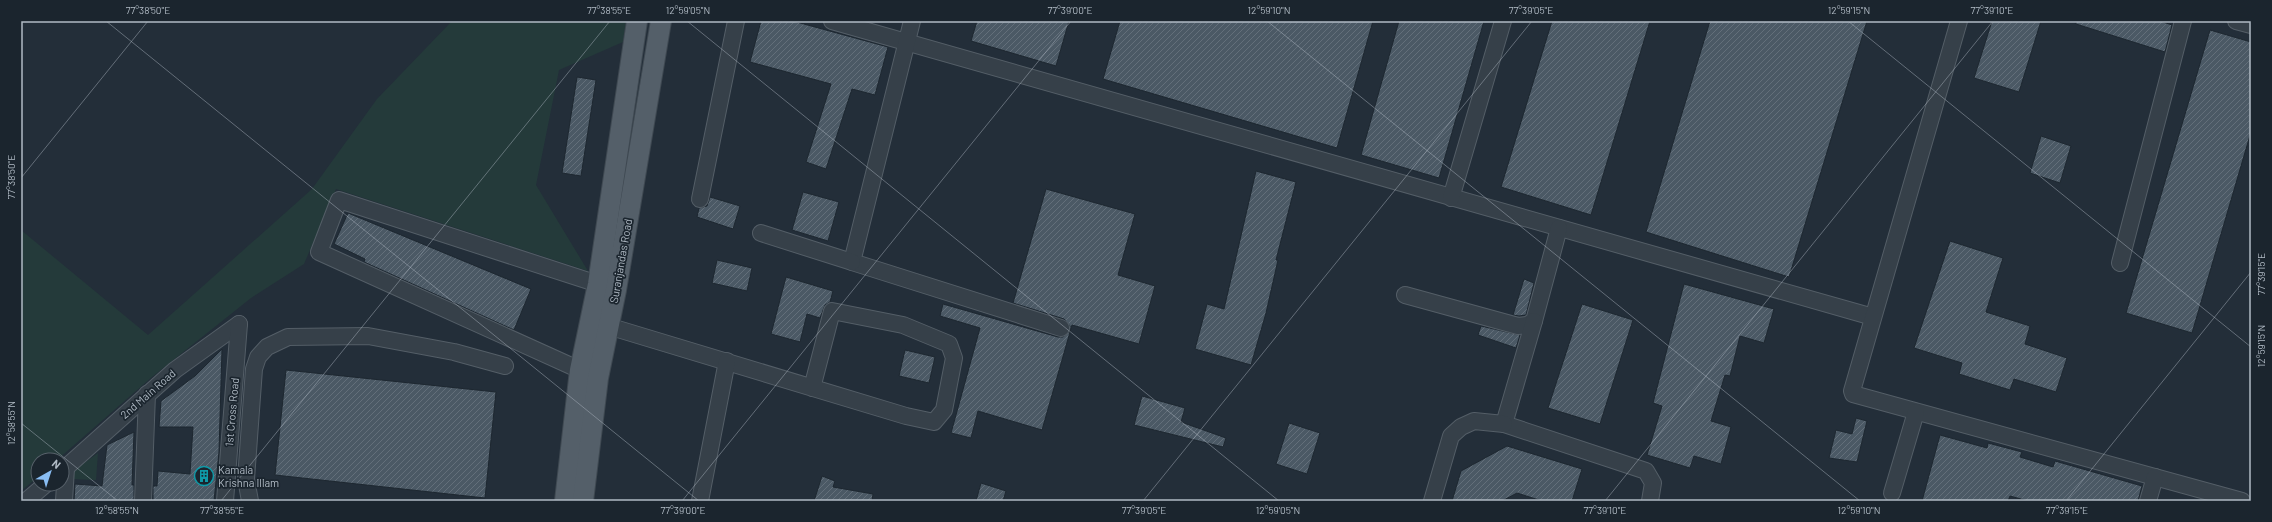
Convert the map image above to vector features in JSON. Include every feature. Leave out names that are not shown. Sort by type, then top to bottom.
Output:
[{"type":"main road","name":"Suranjandas Road","points":[[583,501],[598,378],[598,284],[637,21]]},
{"type":"main road","name":"Suranjandas Road","points":[[565,501],[580,370],[599,323],[616,290],[661,21]]},
{"type":"street","points":[[700,199],[736,21]]},
{"type":"street","points":[[832,21],[1873,317]]},
{"type":"street","points":[[852,262],[912,21]]},
{"type":"street","points":[[1451,198],[1503,21]]},
{"type":"street","points":[[1959,21],[1873,317],[1853,394],[2242,501]]},
{"type":"street","points":[[2120,263],[2183,21]]},
{"type":"street","points":[[2236,21],[2251,25]]},
{"type":"street","points":[[580,370],[319,252],[339,200],[598,284]]},
{"type":"street","points":[[1504,424],[1559,228]]},
{"type":"street","points":[[761,233],[1060,328]]},
{"type":"street","points":[[1405,295],[1518,326],[1527,325],[1534,321]]},
{"type":"street","points":[[599,323],[727,361],[812,388],[906,416],[934,422],[944,410],[954,358],[949,344],[903,325],[832,311],[812,388]]},
{"type":"street","name":"2nd Main Road","points":[[70,464],[175,370],[239,324]]},
{"type":"street","name":"1st Cross Road","points":[[225,501],[239,324]]},
{"type":"street","points":[[250,501],[246,479],[254,369],[258,357],[267,347],[288,337],[368,336],[454,352],[505,366]]},
{"type":"street","points":[[700,501],[727,361]]},
{"type":"street","points":[[143,501],[147,394]]},
{"type":"street","points":[[1892,493],[1916,412]]},
{"type":"street","points":[[1432,501],[1451,436],[1461,427],[1474,421],[1504,424],[1646,471],[1653,483],[1650,501]]},
{"type":"street","points":[[2148,501],[2155,477]]},
{"type":"street","points":[[26,501],[37,492]]},
{"type":"green space","points":[[452,21],[626,21],[623,42],[559,70],[536,185],[588,271],[336,189],[304,264],[251,298],[152,377],[66,452],[30,452],[30,484],[21,491],[21,230],[148,335],[312,189],[377,99]]},
{"type":"green space","points":[[98,453],[96,480],[73,479],[73,471]]},
{"type":"building","points":[[761,21],[793,21],[888,47],[875,95],[852,89],[826,169],[806,162],[831,84],[750,62]]},
{"type":"building","points":[[977,21],[1069,21],[1056,66],[971,41]]},
{"type":"building","points":[[1120,21],[1373,21],[1337,148],[1103,79]]},
{"type":"building","points":[[1399,21],[1484,21],[1439,178],[1361,155]]},
{"type":"building","points":[[1552,21],[1650,21],[1591,215],[1501,187]]},
{"type":"building","points":[[1710,21],[1867,21],[1789,277],[1646,232]]},
{"type":"building","points":[[1992,21],[2041,21],[2019,92],[1974,78]]},
{"type":"building","points":[[2076,21],[2160,21],[2172,25],[2165,52],[2076,24]]},
{"type":"building","points":[[2210,30],[2251,42],[2251,132],[2192,333],[2126,313]]},
{"type":"building","points":[[577,77],[596,80],[581,176],[562,173]]},
{"type":"building","points":[[2041,136],[2071,146],[2060,183],[2030,173]]},
{"type":"building","points":[[1256,171],[1296,182],[1276,260],[1278,260],[1266,313],[1251,365],[1195,349],[1207,304],[1224,309]]},
{"type":"building","points":[[1046,189],[1135,214],[1118,275],[1155,286],[1139,344],[1072,325],[1042,430],[978,411],[971,438],[951,433],[980,328],[940,316],[943,304],[1058,337],[1063,337],[1070,331],[1070,326],[1064,319],[1013,303]]},
{"type":"building","points":[[803,192],[839,202],[828,241],[792,230]]},
{"type":"building","points":[[710,197],[740,206],[733,229],[697,217],[699,208],[707,206]]},
{"type":"building","points":[[348,213],[531,289],[514,330],[364,262],[365,259],[334,244]]},
{"type":"building","points":[[1950,241],[2003,258],[1986,312],[2030,326],[2025,344],[2067,358],[2056,392],[2014,379],[2010,390],[1959,374],[1962,363],[1914,348]]},
{"type":"building","points":[[717,260],[752,268],[747,291],[712,283]]},
{"type":"building","points":[[786,277],[833,291],[830,302],[825,305],[820,318],[807,314],[800,342],[771,334]]},
{"type":"building","points":[[1524,279],[1534,283],[1526,315],[1513,315]]},
{"type":"building","points":[[1684,284],[1774,309],[1764,343],[1740,336],[1730,376],[1725,375],[1711,421],[1731,427],[1721,464],[1694,456],[1690,468],[1647,455],[1662,406],[1653,403]]},
{"type":"building","points":[[1582,304],[1633,320],[1600,424],[1548,408]]},
{"type":"building","points":[[1481,326],[1520,335],[1516,348],[1478,335]]},
{"type":"building","points":[[222,349],[219,452],[214,501],[153,501],[153,486],[157,486],[158,471],[190,474],[193,427],[159,427],[161,401],[195,376]]},
{"type":"building","points":[[905,350],[935,357],[929,383],[899,376]]},
{"type":"building","points":[[286,370],[496,392],[485,498],[275,475]]},
{"type":"building","points":[[1142,396],[1185,408],[1181,422],[1226,438],[1223,447],[1134,425]]},
{"type":"building","points":[[1856,418],[1867,421],[1857,462],[1829,458],[1836,430],[1852,434]]},
{"type":"building","points":[[1289,423],[1320,433],[1307,474],[1276,464]]},
{"type":"building","points":[[134,432],[132,485],[134,485],[134,501],[74,501],[75,484],[102,486],[107,445]]},
{"type":"building","points":[[1940,435],[1987,448],[1988,443],[2022,452],[2020,457],[2053,467],[2055,461],[2142,486],[2138,501],[2028,501],[2010,496],[2008,501],[1922,501]]},
{"type":"building","points":[[1507,446],[1582,469],[1572,501],[1542,501],[1517,493],[1502,501],[1452,501],[1461,471]]},
{"type":"building","points":[[822,476],[835,481],[833,487],[873,494],[872,501],[814,501]]},
{"type":"building","points":[[981,483],[1006,491],[1003,501],[976,501]]},
{"type":"place","name":"Kamala Krishna Illam","points":[[204,476]]}]
